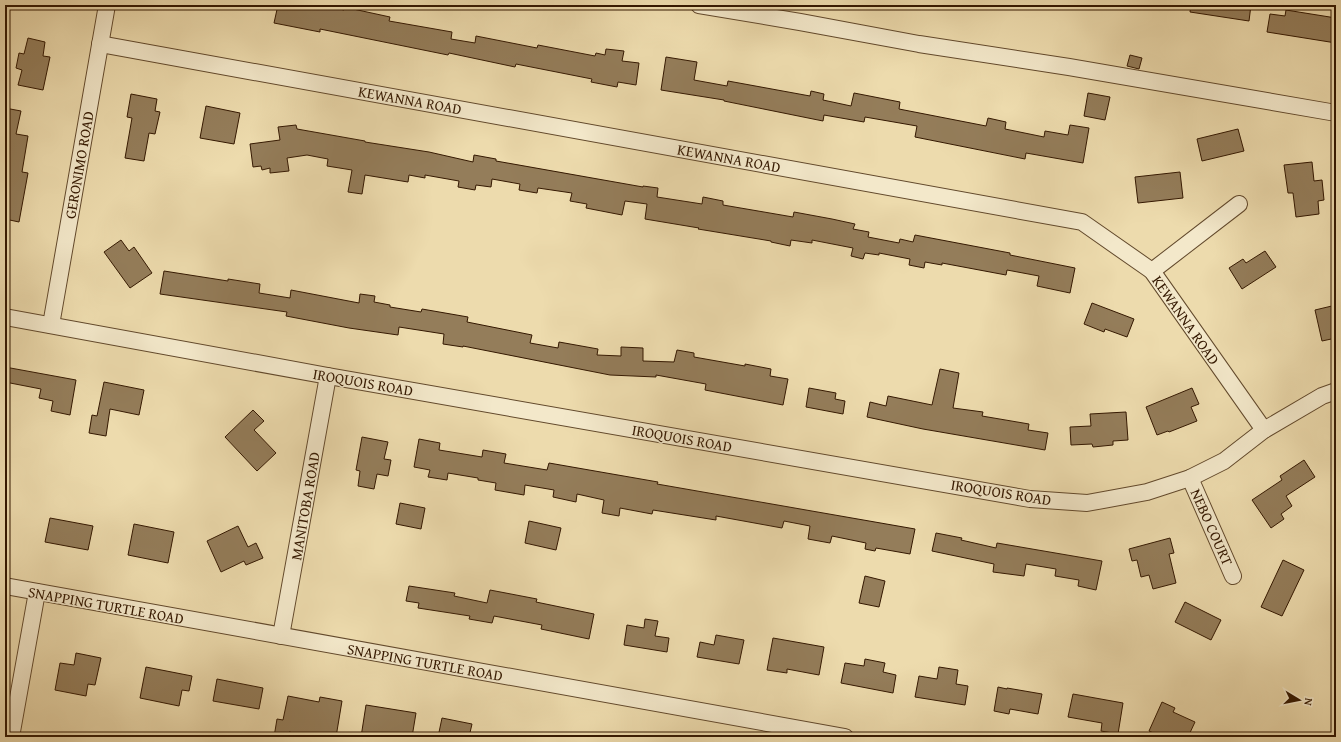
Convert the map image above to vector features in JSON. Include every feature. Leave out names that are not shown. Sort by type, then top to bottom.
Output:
[{"type":"street","name":"GERONIMO ROAD","points":[[51,325],[107,5]]},
{"type":"street","points":[[699,5],[919,44],[1164,83],[1336,113]]},
{"type":"street","name":"KEWANNA ROAD","points":[[100,44],[1082,222],[1152,271],[1264,430]]},
{"type":"street","points":[[1152,271],[1239,204]]},
{"type":"street","name":"IROQUOIS ROAD","points":[[5,317],[328,376],[1030,499],[1087,503],[1147,492],[1190,478],[1224,461],[1264,430],[1322,396],[1336,391]]},
{"type":"street","name":"MANITOBA ROAD","points":[[281,636],[328,376]]},
{"type":"street","name":"NEBO COURT","points":[[1190,478],[1233,576]]},
{"type":"street","name":"SNAPPING TURTLE ROAD","points":[[5,586],[845,737]]},
{"type":"street","points":[[11,737],[37,592]]},
{"type":"building","points":[[278,5],[321,5],[344,10],[344,7],[390,17],[389,21],[452,32],[451,39],[475,43],[476,36],[537,48],[538,45],[595,56],[596,53],[605,55],[606,49],[624,51],[622,61],[639,63],[636,85],[618,82],[617,87],[591,82],[592,79],[516,64],[515,67],[320,29],[320,32],[274,23]]},
{"type":"building","points":[[1191,5],[1251,5],[1249,21],[1190,12]]},
{"type":"building","points":[[1286,10],[1336,18],[1336,43],[1267,32],[1270,14],[1285,16]]},
{"type":"building","points":[[28,38],[45,42],[43,56],[50,57],[43,90],[18,85],[22,70],[16,68],[19,53],[24,54]]},
{"type":"building","points":[[1130,55],[1142,58],[1139,69],[1127,66]]},
{"type":"building","points":[[666,57],[697,62],[694,80],[727,86],[728,81],[810,96],[811,91],[824,94],[823,100],[851,106],[854,93],[900,102],[899,109],[986,126],[988,118],[1006,122],[1005,129],[1044,137],[1045,131],[1068,135],[1070,125],[1089,128],[1083,163],[1026,153],[1025,159],[915,137],[917,126],[865,117],[864,122],[824,115],[823,121],[724,100],[661,90]]},
{"type":"building","points":[[1088,93],[1110,97],[1105,120],[1084,116]]},
{"type":"building","points":[[131,94],[157,99],[155,111],[160,112],[155,134],[149,133],[144,161],[125,158],[132,118],[127,117]]},
{"type":"building","points":[[206,106],[240,113],[234,144],[200,138]]},
{"type":"building","points":[[5,108],[21,111],[16,134],[28,136],[22,172],[28,173],[19,222],[5,219]]},
{"type":"building","points":[[296,125],[297,129],[429,152],[473,162],[474,155],[496,159],[496,161],[643,187],[658,188],[657,197],[702,204],[703,197],[723,201],[723,205],[793,217],[794,212],[832,219],[855,224],[853,229],[869,232],[868,237],[899,243],[900,239],[913,242],[915,235],[1010,253],[1010,255],[1075,268],[1070,293],[1037,286],[1039,276],[1007,270],[1006,275],[942,263],[942,265],[925,262],[924,268],[909,265],[910,259],[879,253],[879,255],[865,253],[863,259],[851,256],[853,248],[812,240],[812,243],[791,240],[790,246],[771,241],[645,219],[647,204],[625,201],[622,215],[586,208],[587,204],[570,201],[572,193],[538,188],[537,193],[519,190],[520,184],[492,179],[491,187],[476,185],[475,190],[458,187],[459,181],[425,175],[425,178],[409,175],[408,182],[365,175],[362,194],[348,192],[352,170],[327,166],[328,159],[307,155],[287,158],[289,171],[270,173],[270,168],[262,170],[261,166],[253,167],[250,144],[280,140],[278,127]]},
{"type":"building","points":[[1238,129],[1244,151],[1202,161],[1197,139]]},
{"type":"building","points":[[1312,162],[1314,181],[1322,180],[1324,200],[1318,201],[1319,214],[1296,217],[1293,193],[1288,193],[1284,165]]},
{"type":"building","points":[[1180,172],[1183,198],[1138,203],[1135,177]]},
{"type":"building","points":[[121,240],[129,251],[134,247],[152,273],[130,288],[104,252]]},
{"type":"building","points":[[1265,251],[1276,267],[1242,289],[1229,268],[1243,259],[1246,263]]},
{"type":"building","points":[[164,271],[228,281],[228,279],[260,284],[259,293],[290,298],[291,290],[359,303],[360,294],[375,296],[374,302],[390,305],[390,307],[421,312],[422,309],[468,317],[467,322],[532,335],[530,343],[558,348],[559,342],[598,349],[597,355],[621,356],[621,347],[643,348],[643,361],[674,362],[677,350],[694,353],[694,357],[771,369],[770,376],[788,379],[783,405],[705,390],[706,384],[656,375],[656,377],[610,375],[463,346],[443,344],[444,334],[399,327],[398,335],[349,328],[286,316],[287,312],[160,294]]},
{"type":"building","points":[[1092,303],[1134,319],[1127,337],[1105,329],[1104,332],[1084,324]]},
{"type":"building","points":[[1336,305],[1336,338],[1322,341],[1315,310]]},
{"type":"building","points":[[5,367],[76,380],[70,415],[51,411],[53,401],[39,398],[41,389],[5,382]]},
{"type":"building","points":[[940,369],[959,373],[953,408],[983,412],[982,416],[1029,424],[1028,430],[1048,433],[1045,450],[923,429],[867,417],[870,402],[886,406],[888,396],[932,405]]},
{"type":"building","points":[[104,382],[144,390],[139,415],[110,409],[106,436],[89,433],[92,415],[97,416]]},
{"type":"building","points":[[809,388],[836,393],[835,399],[845,401],[843,414],[806,407]]},
{"type":"building","points":[[1192,388],[1199,404],[1191,407],[1197,421],[1157,435],[1146,407]]},
{"type":"building","points":[[253,410],[264,421],[254,430],[276,453],[257,471],[225,437]]},
{"type":"building","points":[[1126,412],[1128,440],[1113,441],[1113,445],[1093,447],[1092,444],[1071,445],[1070,427],[1091,426],[1090,414]]},
{"type":"building","points":[[362,437],[388,442],[384,459],[391,460],[388,476],[377,474],[374,489],[358,486],[360,471],[356,470]]},
{"type":"building","points":[[419,439],[440,443],[439,450],[482,457],[483,450],[506,454],[504,463],[547,470],[549,463],[658,482],[657,484],[915,529],[910,554],[876,548],[875,551],[865,549],[866,543],[832,536],[830,543],[808,539],[810,526],[784,521],[782,528],[716,516],[716,520],[653,510],[652,514],[620,508],[619,516],[602,513],[604,500],[577,494],[576,502],[553,497],[554,490],[525,485],[524,495],[495,490],[496,483],[478,480],[478,478],[448,473],[447,480],[428,477],[430,470],[414,467]]},
{"type":"building","points":[[1304,460],[1315,477],[1286,496],[1292,506],[1281,514],[1284,519],[1271,528],[1252,500],[1282,480],[1280,476]]},
{"type":"building","points":[[400,503],[425,508],[421,529],[396,524]]},
{"type":"building","points":[[50,518],[93,526],[88,550],[45,542]]},
{"type":"building","points":[[529,521],[561,528],[556,550],[525,543]]},
{"type":"building","points":[[134,524],[174,532],[168,563],[128,555]]},
{"type":"building","points":[[238,526],[248,547],[256,543],[263,558],[246,565],[244,561],[221,572],[207,541]]},
{"type":"building","points":[[936,533],[962,538],[961,540],[996,548],[997,543],[1102,561],[1096,590],[1078,586],[1079,580],[1055,576],[1056,569],[1026,564],[1024,576],[993,572],[994,564],[932,551]]},
{"type":"building","points":[[1170,538],[1174,553],[1169,554],[1176,583],[1153,589],[1149,575],[1141,577],[1137,560],[1132,561],[1129,549]]},
{"type":"building","points":[[1283,560],[1304,570],[1282,616],[1261,607]]},
{"type":"building","points":[[865,576],[885,581],[879,607],[859,603]]},
{"type":"building","points":[[409,586],[455,593],[454,596],[487,603],[490,590],[537,599],[536,602],[594,614],[589,639],[541,629],[542,625],[494,616],[492,623],[469,619],[470,616],[418,608],[419,603],[406,601]]},
{"type":"building","points":[[1185,602],[1221,620],[1211,640],[1175,622]]},
{"type":"building","points":[[645,619],[658,621],[655,636],[669,638],[667,652],[624,645],[627,625],[644,628]]},
{"type":"building","points":[[716,635],[744,640],[739,664],[697,657],[700,642],[714,645]]},
{"type":"building","points":[[773,638],[824,647],[819,675],[787,669],[787,673],[767,670]]},
{"type":"building","points":[[76,653],[101,658],[95,685],[88,684],[86,696],[55,690],[60,663],[74,665]]},
{"type":"building","points":[[865,659],[885,663],[883,672],[896,675],[893,693],[841,683],[845,663],[864,666]]},
{"type":"building","points":[[146,667],[192,676],[189,691],[182,690],[179,706],[140,698]]},
{"type":"building","points":[[939,667],[958,670],[956,684],[968,686],[965,705],[915,697],[919,676],[937,679]]},
{"type":"building","points":[[217,679],[263,688],[259,709],[213,701]]},
{"type":"building","points":[[998,687],[1042,694],[1038,714],[1010,709],[1009,714],[994,711]]},
{"type":"building","points":[[1073,694],[1123,703],[1118,734],[1101,731],[1102,723],[1068,717]]},
{"type":"building","points":[[288,696],[319,702],[320,697],[342,701],[336,737],[314,737],[289,732],[288,737],[274,737],[277,719],[283,720]]},
{"type":"building","points":[[1162,702],[1175,708],[1173,712],[1195,722],[1188,737],[1162,737],[1149,731]]},
{"type":"building","points":[[366,705],[416,713],[412,737],[361,737]]},
{"type":"building","points":[[442,718],[472,724],[469,737],[438,737]]}]
